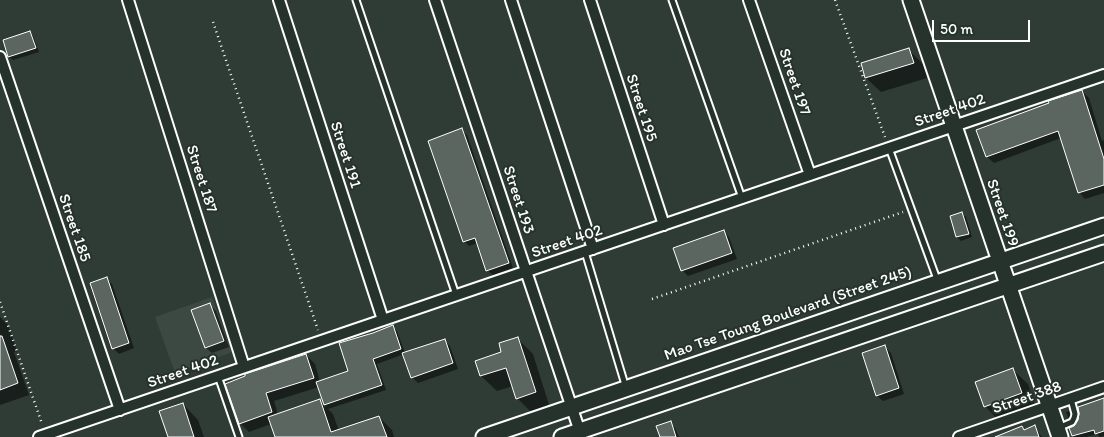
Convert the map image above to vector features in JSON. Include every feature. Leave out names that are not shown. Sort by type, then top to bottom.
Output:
[{"type":"main road","name":"Street 199","points":[[911,0],[1059,433]]},
{"type":"main road","name":"Mao Tse Toung Boulevard (Street 245)","points":[[484,437],[1104,226]]},
{"type":"main road","points":[[562,437],[581,434],[1104,253]]},
{"type":"street","name":"Street 187","points":[[128,0],[244,367]]},
{"type":"street","name":"Street 191","points":[[280,0],[383,320]]},
{"type":"street","name":"Street 193","points":[[435,0],[581,434]]},
{"type":"street","points":[[510,0],[589,250]]},
{"type":"street","name":"Street 195","points":[[590,0],[664,224]]},
{"type":"street","name":"Street 197","points":[[749,0],[810,175]]},
{"type":"street","name":"Street 185","points":[[0,56],[120,410]]},
{"type":"street","name":"Street 402","points":[[42,436],[1104,75]]},
{"type":"street","name":"Street 388","points":[[959,437],[1104,387]]},
{"type":"lane","points":[[356,0],[456,295]]},
{"type":"lane","points":[[672,0],[742,198]]},
{"type":"lane","points":[[889,148],[938,282]]},
{"type":"lane","points":[[589,250],[626,388]]},
{"type":"lane","points":[[218,376],[239,437]]},
{"type":"lane","points":[[1059,433],[1074,418],[1075,414],[1071,399]]},
{"type":"path","points":[[835,0],[889,148]]},
{"type":"path","points":[[213,22],[322,341]]},
{"type":"path","points":[[652,299],[911,209]]},
{"type":"path","points":[[0,302],[42,436]]},
{"type":"shaded area","points":[[212,297],[232,352],[175,373],[155,317]]},
{"type":"building","points":[[30,31],[36,48],[8,57],[3,40]]},
{"type":"building","points":[[909,48],[914,63],[865,78],[861,63]]},
{"type":"building","points":[[1082,90],[1104,159],[1104,185],[1078,193],[1058,131],[986,157],[976,130],[1049,103],[1048,101]]},
{"type":"building","points":[[462,128],[509,263],[486,271],[475,238],[463,242],[428,141]]},
{"type":"building","points":[[962,212],[969,234],[956,237],[950,216]]},
{"type":"building","points":[[724,230],[732,253],[681,271],[673,248]]},
{"type":"building","points":[[107,277],[129,343],[112,349],[90,283]]},
{"type":"building","points":[[210,303],[224,341],[205,348],[191,310]]},
{"type":"building","points":[[393,325],[401,349],[373,359],[382,385],[324,405],[316,382],[348,371],[339,343]]},
{"type":"building","points":[[0,336],[2,336],[18,383],[0,390]]},
{"type":"building","points":[[518,337],[536,392],[516,399],[506,368],[480,376],[475,361],[501,352],[499,343]]},
{"type":"building","points":[[445,339],[453,363],[411,378],[402,353]]},
{"type":"building","points":[[885,345],[899,388],[876,396],[862,353]]},
{"type":"building","points":[[306,354],[314,378],[266,393],[272,412],[239,424],[225,384],[245,376],[245,374]]},
{"type":"building","points":[[1013,368],[1022,393],[984,407],[975,382]]},
{"type":"building","points":[[1104,398],[1104,431],[1095,434],[1094,430],[1072,436],[1069,428],[1074,426],[1078,420],[1078,407]]},
{"type":"building","points":[[320,399],[331,432],[379,416],[387,437],[275,437],[268,417]]},
{"type":"building","points":[[183,403],[194,437],[168,437],[159,411]]},
{"type":"building","points":[[671,421],[676,437],[660,437],[656,426]]},
{"type":"building","points":[[1035,425],[1039,437],[995,437],[1022,426],[1024,430]]}]
